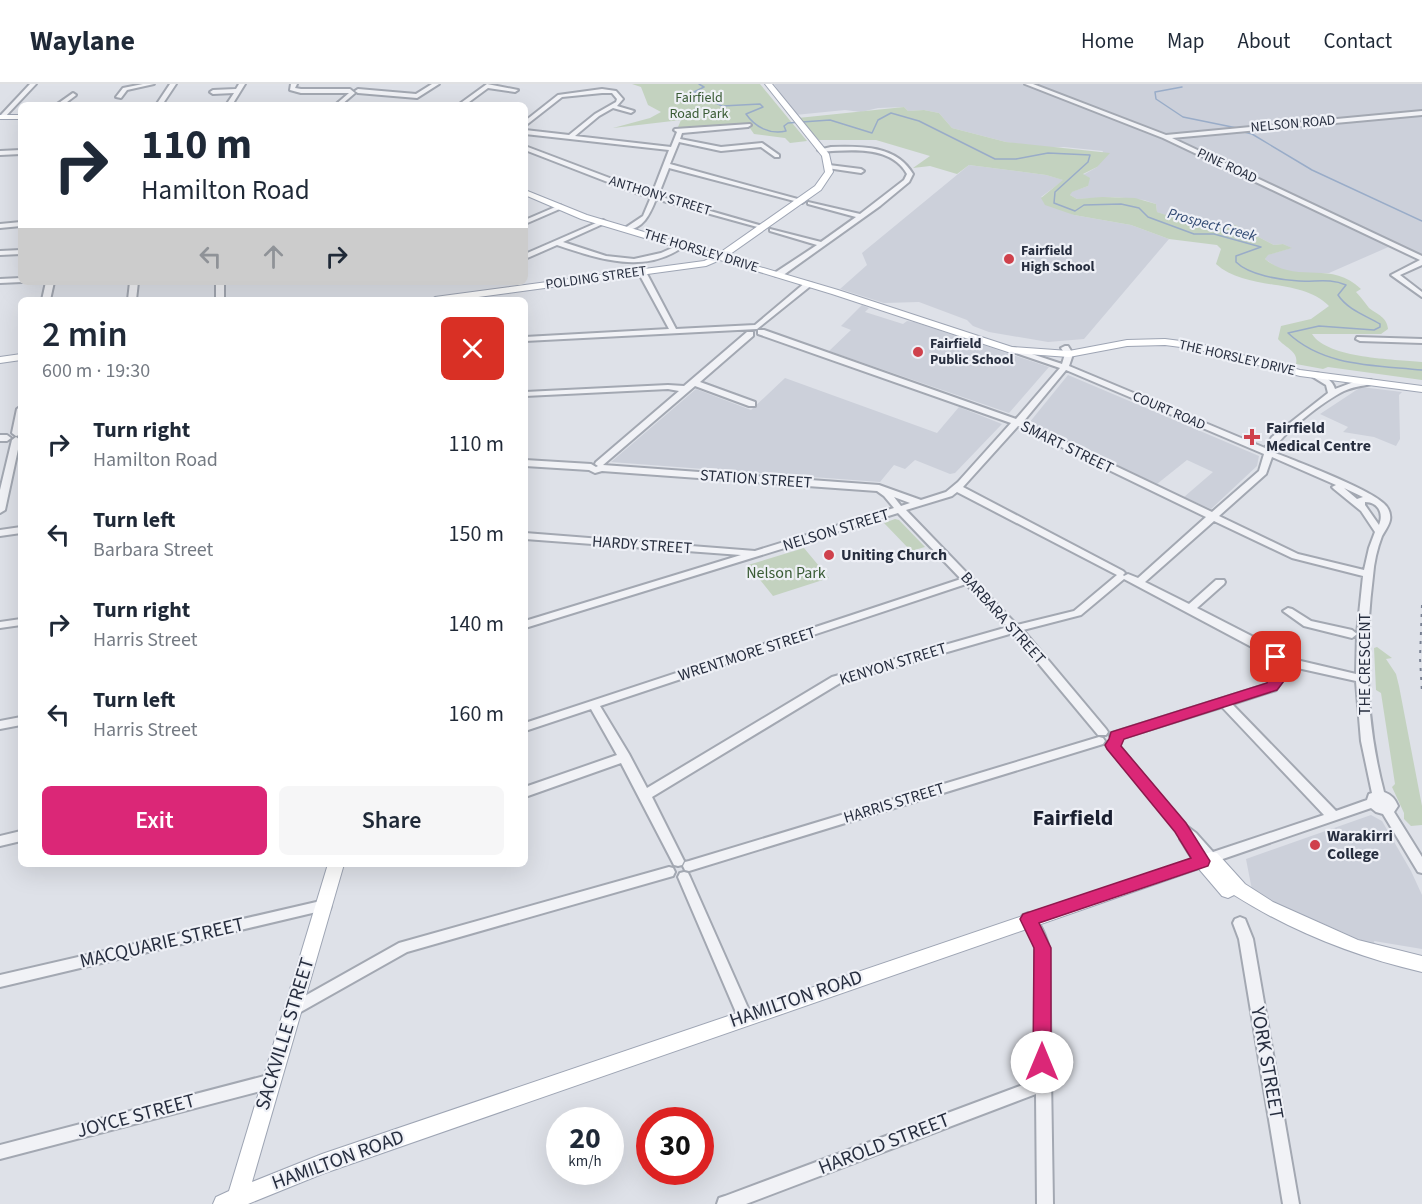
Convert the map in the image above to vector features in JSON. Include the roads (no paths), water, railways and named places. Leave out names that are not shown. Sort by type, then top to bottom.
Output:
[{"type":"main road","points":[[768,84],[821,150],[829,167]]},
{"type":"main road","points":[[1,117],[18,117]]},
{"type":"main road","name":"POLDING STREET","points":[[477,297],[505,295],[701,264],[720,257],[806,202],[824,182],[829,167]]},
{"type":"main road","name":"THE HORSLEY DRIVE","points":[[528,193],[603,222],[1005,344],[1066,352],[1133,338],[1159,338],[1200,344],[1293,367],[1422,384]]},
{"type":"main road","points":[[738,262],[731,257],[739,244]]},
{"type":"main road","points":[[701,264],[740,267],[784,279],[794,279]]},
{"type":"main road","name":"THE HORSLEY DRIVE","points":[[879,306],[1011,350],[1066,352],[1127,343],[1165,342],[1196,346],[1284,370],[1422,389]]},
{"type":"main road","points":[[0,360],[18,357]]},
{"type":"main road","points":[[1206,860],[1239,889],[1267,907],[1354,946],[1422,964]]},
{"type":"main road","points":[[1206,860],[1221,885],[1255,909],[1354,954],[1422,972]]},
{"type":"main road","name":"HAMILTON ROAD","points":[[232,1202],[322,1164],[1206,860]]},
{"type":"main road","name":"SACKVILLE STREET","points":[[232,1202],[272,1081],[335,867]]},
{"type":"street","points":[[1,117],[33,84]]},
{"type":"street","points":[[119,97],[125,88],[151,84]]},
{"type":"street","points":[[161,102],[173,84]]},
{"type":"street","points":[[231,102],[242,84]]},
{"type":"street","points":[[341,102],[362,84]]},
{"type":"street","points":[[287,93],[295,87],[417,96],[436,84]]},
{"type":"street","name":"PINE ROAD","points":[[1028,84],[1165,137],[1422,261]]},
{"type":"street","points":[[465,102],[489,85],[515,90]]},
{"type":"street","points":[[213,92],[238,91]]},
{"type":"street","points":[[528,122],[564,95],[614,92],[620,99],[618,103],[570,137]]},
{"type":"street","points":[[63,102],[73,95]]},
{"type":"street","points":[[612,106],[632,111]]},
{"type":"street","name":"NELSON ROAD","points":[[1165,137],[1422,113]]},
{"type":"street","points":[[627,229],[646,217],[679,130],[748,125]]},
{"type":"street","points":[[528,132],[672,149]]},
{"type":"street","points":[[676,140],[721,149],[762,145],[777,156]]},
{"type":"street","name":"ANTHONY STREET","points":[[528,149],[653,196],[822,244]]},
{"type":"street","points":[[779,274],[859,216],[878,205],[907,181],[910,174],[902,163],[880,152],[821,150]]},
{"type":"street","points":[[0,153],[18,152]]},
{"type":"street","points":[[666,165],[859,216]]},
{"type":"street","points":[[829,167],[861,171]]},
{"type":"street","points":[[528,221],[560,207]]},
{"type":"street","points":[[528,256],[603,222]]},
{"type":"street","points":[[0,226],[18,224]]},
{"type":"street","points":[[558,243],[615,262],[655,258],[681,246]]},
{"type":"street","points":[[0,253],[18,252]]},
{"type":"street","points":[[1422,261],[1395,276],[1422,295]]},
{"type":"street","points":[[642,272],[674,332]]},
{"type":"street","points":[[0,281],[18,280]]},
{"type":"street","points":[[528,339],[759,330],[809,284]]},
{"type":"street","name":"SMART STREET","points":[[759,330],[1016,423],[1300,558],[1368,574]]},
{"type":"street","points":[[597,466],[686,389],[748,331]]},
{"type":"street","points":[[1360,339],[1422,341]]},
{"type":"street","name":"COURT ROAD","points":[[1011,350],[1062,366],[1361,492],[1376,501]]},
{"type":"street","name":"NELSON STREET","points":[[528,624],[944,496],[957,488],[1022,419],[1062,366],[1066,352]]},
{"type":"street","points":[[1316,375],[1330,384],[1332,393]]},
{"type":"street","points":[[693,382],[752,404]]},
{"type":"street","name":"KENYON STREET","points":[[645,795],[836,680],[1077,613],[1214,517],[1263,472],[1275,439],[1332,393],[1351,384],[1368,382]]},
{"type":"street","points":[[528,394],[668,387],[686,389]]},
{"type":"street","points":[[0,510],[3,483],[10,466],[18,421]]},
{"type":"street","name":"STATION STREET","points":[[528,463],[597,466],[881,489],[894,492],[908,501],[930,500]]},
{"type":"street","points":[[10,466],[18,465]]},
{"type":"street","name":"COURT ROAD","points":[[1325,478],[1362,507],[1379,532]]},
{"type":"street","points":[[957,488],[1190,609],[1282,661],[1363,679]]},
{"type":"street","points":[[881,489],[900,510]]},
{"type":"street","points":[[1379,532],[1386,520],[1384,510],[1383,506],[1376,501],[1362,500],[1362,507],[1378,513],[1384,510]]},
{"type":"street","name":"BARBARA STREET","points":[[900,510],[1015,629],[1100,736]]},
{"type":"street","points":[[0,532],[18,530]]},
{"type":"street","name":"THE CRESCENT","points":[[1376,799],[1366,730],[1362,639],[1368,574],[1379,532]]},
{"type":"street","name":"HARDY STREET","points":[[528,536],[758,554]]},
{"type":"street","name":"WRENTMORE STREET","points":[[528,726],[969,580]]},
{"type":"street","points":[[1190,609],[1220,582]]},
{"type":"street","points":[[1288,610],[1308,624],[1352,634]]},
{"type":"street","points":[[0,626],[18,623]]},
{"type":"street","points":[[1114,741],[1274,686],[1282,661]]},
{"type":"street","points":[[1224,702],[1332,815]]},
{"type":"street","points":[[594,705],[625,757],[684,868],[745,1017]]},
{"type":"street","points":[[0,725],[18,722]]},
{"type":"street","points":[[1100,736],[1110,732],[1114,741],[1206,860]]},
{"type":"street","name":"HARRIS STREET","points":[[684,868],[1100,736]]},
{"type":"street","points":[[528,791],[625,757]]},
{"type":"street","points":[[1376,799],[1377,808],[1387,810],[1422,868]]},
{"type":"street","name":"HAMILTON ROAD","points":[[1206,860],[1376,799]]},
{"type":"street","points":[[0,841],[18,837]]},
{"type":"street","points":[[292,1010],[404,947],[669,872],[671,864],[684,868]]},
{"type":"street","name":"MACQUARIE STREET","points":[[0,981],[325,905]]},
{"type":"street","points":[[1029,919],[1040,939],[1042,948],[1045,1204]]},
{"type":"street","name":"YORK STREET","points":[[1240,923],[1246,939],[1291,1204]]},
{"type":"street","name":"JOYCE STREET","points":[[0,1152],[272,1081]]},
{"type":"street","name":"HAROLD STREET","points":[[725,1204],[1042,1085]]},
{"type":"waterway","name":"Prospect Creek","points":[[699,84],[704,87],[694,92],[722,106],[760,104],[763,107],[746,114],[758,126],[774,132],[786,131],[784,126],[788,123],[830,120],[872,133],[878,120],[891,113],[919,121],[995,159],[1016,159],[1048,153],[1090,155],[1088,162],[1055,192],[1054,203],[1075,211],[1084,205],[1121,204],[1139,208],[1148,217],[1194,234],[1214,234],[1261,247],[1236,256],[1236,262],[1242,267],[1265,276],[1299,281],[1329,281],[1346,285],[1338,295],[1342,300],[1380,324],[1380,327],[1374,330],[1319,326],[1288,333],[1302,344],[1334,358],[1368,365],[1422,370]]},
{"type":"waterway","points":[[1182,87],[1155,92],[1156,99],[1183,117],[1237,128]]},
{"type":"waterway","points":[[1244,132],[1252,134],[1312,170],[1422,221]]},
{"type":"railway","points":[[1422,605],[1420,658],[1422,693]]},
{"type":"place","name":"Fairfield High School","points":[[1009,259]]},
{"type":"place","name":"Fairfield Public School","points":[[918,352]]},
{"type":"place","name":"Fairfield Medical Centre","points":[[1252,437]]},
{"type":"place","name":"Uniting Church","points":[[829,555]]},
{"type":"place","name":"Warakirri College","points":[[1315,845]]},
{"type":"district","name":"Fairfield","points":[[1073,818]]},
{"type":"park label","name":"Fairfield Road Park","points":[[699,106]]},
{"type":"park label","name":"Nelson Park","points":[[786,573]]}]
